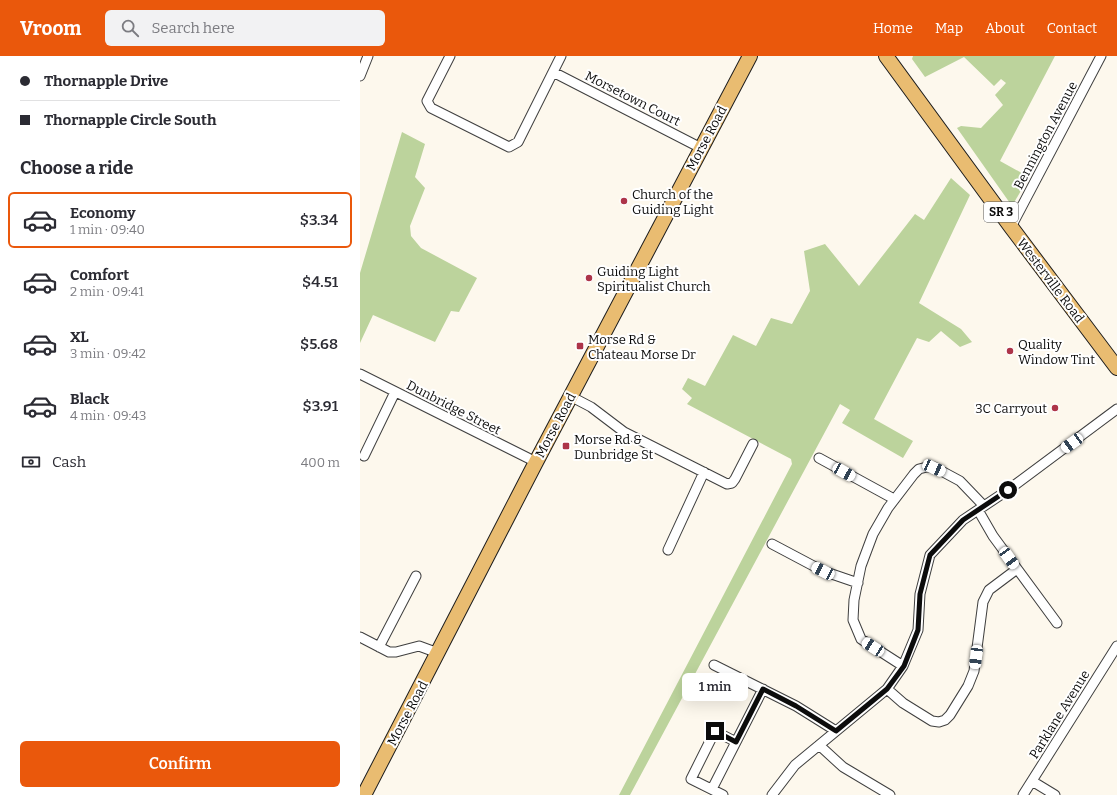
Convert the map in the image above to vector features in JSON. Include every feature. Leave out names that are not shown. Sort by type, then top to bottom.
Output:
[{"type":"main road","name":"Morse Road","points":[[364,795],[570,396],[750,56]]},
{"type":"main road","name":"Westerville Road","points":[[886,56],[1011,227],[1117,366]]},
{"type":"street","points":[[360,76],[368,56]]},
{"type":"street","points":[[450,56],[427,101],[431,108],[509,147],[518,142],[561,56]]},
{"type":"street","name":"Bennington Avenue","points":[[1011,227],[1101,56]]},
{"type":"street","name":"Morsetown Court","points":[[553,72],[701,148]]},
{"type":"street","name":"Dunbridge Street","points":[[360,374],[536,462]]},
{"type":"street","points":[[364,456],[395,392]]},
{"type":"street","points":[[570,396],[591,407],[624,432],[728,484],[732,483],[735,479],[753,444]]},
{"type":"street","points":[[772,795],[795,765],[887,689],[904,666],[918,630],[920,594],[930,555],[963,520],[1117,409]]},
{"type":"street","points":[[819,458],[894,499]]},
{"type":"street","points":[[904,666],[861,639],[853,620],[854,600],[862,566],[873,534],[894,499],[919,469],[927,467],[934,468],[960,481],[981,508],[993,536],[1057,623]]},
{"type":"street","points":[[668,550],[704,472]]},
{"type":"street","points":[[772,544],[823,571],[858,583]]},
{"type":"street","points":[[887,689],[904,703],[932,721],[939,722],[945,720],[950,715],[968,686],[974,671],[983,602],[989,590],[1016,569]]},
{"type":"street","points":[[379,647],[416,576]]},
{"type":"street","points":[[360,637],[389,652],[396,652],[418,646],[438,653]]},
{"type":"street","name":"Parklane Avenue","points":[[1023,795],[1117,646]]},
{"type":"street","points":[[714,665],[796,706],[836,731]]},
{"type":"street","points":[[712,789],[763,689]]},
{"type":"street","points":[[723,795],[691,779],[715,731],[736,742]]},
{"type":"street","points":[[819,746],[843,767],[889,795]]},
{"type":"street","points":[[1032,781],[1055,795]]},
{"type":"green space","points":[[913,56],[1055,56],[1000,161],[1029,177],[1012,206],[957,128],[961,126],[981,128],[1003,105],[995,95],[1006,83],[1001,79],[994,86],[964,57],[925,77],[912,59]]},
{"type":"green space","points":[[402,132],[425,144],[415,177],[425,188],[410,226],[411,236],[421,248],[477,278],[459,312],[451,311],[435,342],[373,315],[360,343],[360,273]]},
{"type":"green space","points":[[951,178],[970,195],[919,303],[961,329],[972,342],[960,347],[941,331],[929,342],[917,338],[874,419],[913,441],[903,458],[842,423],[850,410],[840,404],[630,795],[619,795],[792,464],[791,459],[687,404],[692,398],[682,389],[688,378],[705,386],[733,335],[756,346],[771,318],[792,324],[810,291],[804,251],[825,244],[859,286],[915,214],[924,220]]},
{"type":"place","name":"Church of the Guiding Light","points":[[624,201]]},
{"type":"place","name":"Guiding Light Spiritualist Church","points":[[589,278]]},
{"type":"place","name":"Morse Rd & Chateau Morse Dr","points":[[580,346]]},
{"type":"place","name":"Quality Window Tint","points":[[1010,351]]},
{"type":"place","name":"3C Carryout","points":[[1055,408]]},
{"type":"place","name":"Morse Rd & Dunbridge St","points":[[566,446]]},
{"type":"route","points":[[715,731],[736,742],[763,689],[796,706],[836,731],[878,698],[887,689],[904,666],[918,630],[920,594],[930,555],[963,520],[1008,490]]}]
